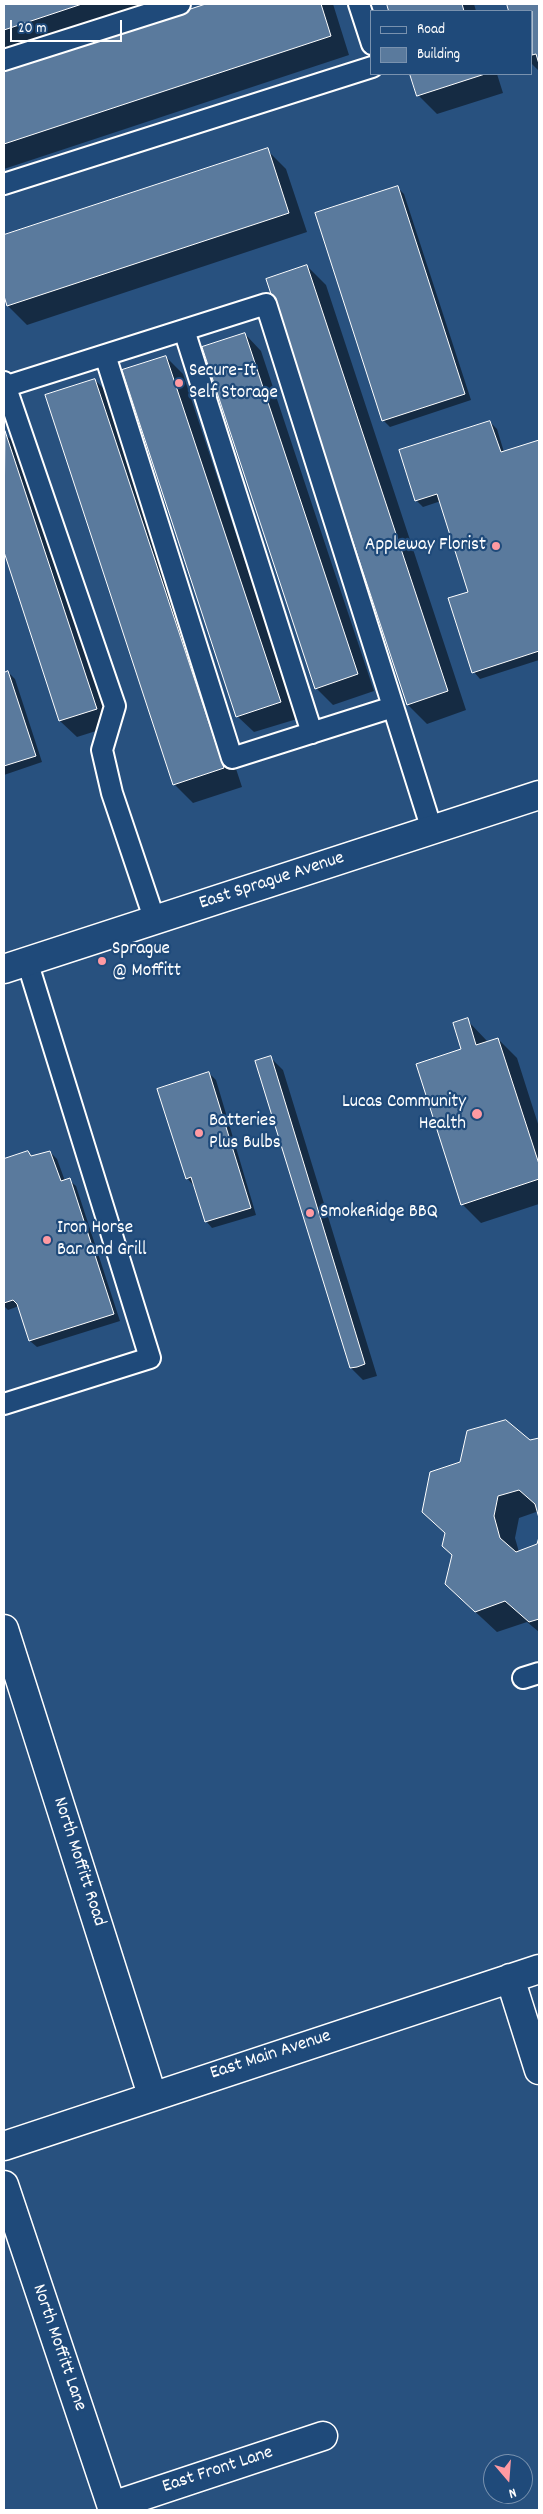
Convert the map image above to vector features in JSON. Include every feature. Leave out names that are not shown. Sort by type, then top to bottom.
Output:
[{"type":"street","name":"East Sprague Avenue","points":[[16,965],[539,795]]},
{"type":"street","name":"North Moffitt Road","points":[[4,1629],[152,2095]]},
{"type":"street","name":"East Main Avenue","points":[[4,2146],[152,2095],[539,1969]]},
{"type":"street","points":[[510,1978],[539,2070]]},
{"type":"street","name":"North Moffitt Lane","points":[[4,2185],[112,2508]]},
{"type":"street","name":"East Front Lane","points":[[112,2508],[324,2436]]},
{"type":"lane","points":[[4,60],[180,4]]},
{"type":"lane","points":[[359,4],[370,38]]},
{"type":"lane","points":[[4,184],[370,68]]},
{"type":"lane","points":[[154,921],[112,793],[102,750],[115,706],[4,386],[266,304],[432,830]]},
{"type":"lane","points":[[184,330],[312,733]]},
{"type":"lane","points":[[105,355],[232,758],[393,707]]},
{"type":"lane","points":[[4,1404],[150,1358],[16,965]]},
{"type":"building","points":[[4,4],[82,4],[4,30]]},
{"type":"building","points":[[206,4],[321,4],[331,36],[4,144],[4,71]]},
{"type":"building","points":[[387,4],[462,4],[464,10],[389,10]]},
{"type":"building","points":[[507,4],[539,4],[539,64],[536,54],[533,55],[533,10],[509,10]]},
{"type":"building","points":[[410,75],[482,75],[417,96]]},
{"type":"building","points":[[268,148],[289,213],[7,306],[4,296],[4,235]]},
{"type":"building","points":[[398,186],[465,394],[382,421],[315,213]]},
{"type":"building","points":[[307,265],[448,691],[407,705],[266,279]]},
{"type":"building","points":[[245,333],[358,674],[315,689],[202,347]]},
{"type":"building","points":[[166,356],[281,702],[236,717],[122,370]]},
{"type":"building","points":[[95,379],[224,768],[173,785],[45,395]]},
{"type":"building","name":"Appleway Florist","points":[[490,421],[501,452],[539,440],[539,651],[472,673],[448,598],[468,592],[437,494],[415,501],[399,450]]},
{"type":"building","points":[[5,431],[97,709],[59,721],[4,552]]},
{"type":"building","points":[[8,671],[36,756],[4,766],[4,673]]},
{"type":"building","name":"Lucas Community Health","points":[[468,1018],[476,1045],[498,1038],[539,1164],[539,1179],[461,1205],[416,1064],[461,1049],[453,1023]]},
{"type":"building","name":"SmokeRidge BBQ","points":[[271,1056],[365,1364],[357,1367],[350,1368],[255,1061]]},
{"type":"building","name":"Batteries Plus Bulbs","points":[[209,1072],[251,1208],[205,1222],[191,1177],[186,1179],[157,1089]]},
{"type":"building","name":"Iron Horse Bar and Grill","points":[[28,1151],[31,1156],[50,1151],[61,1181],[70,1178],[114,1314],[29,1341],[17,1304],[13,1300],[4,1303],[4,1159]]},
{"type":"building","points":[[506,1420],[530,1440],[539,1438],[539,1518],[535,1504],[519,1490],[498,1496],[494,1516],[500,1538],[516,1552],[537,1544],[539,1537],[539,1619],[529,1622],[505,1601],[475,1612],[445,1584],[452,1555],[442,1546],[445,1533],[422,1512],[430,1472],[460,1462],[467,1431]]},
{"type":"place","name":"Secure-It Self Storage","points":[[179,383]]},
{"type":"place","name":"Appleway Florist","points":[[496,546]]},
{"type":"place","name":"Sprague @ Moffitt","points":[[102,961]]},
{"type":"place","name":"Lucas Community Health","points":[[477,1114]]},
{"type":"place","name":"Batteries Plus Bulbs","points":[[199,1133]]},
{"type":"place","name":"SmokeRidge BBQ","points":[[310,1213]]},
{"type":"place","name":"Iron Horse Bar and Grill","points":[[47,1240]]}]
